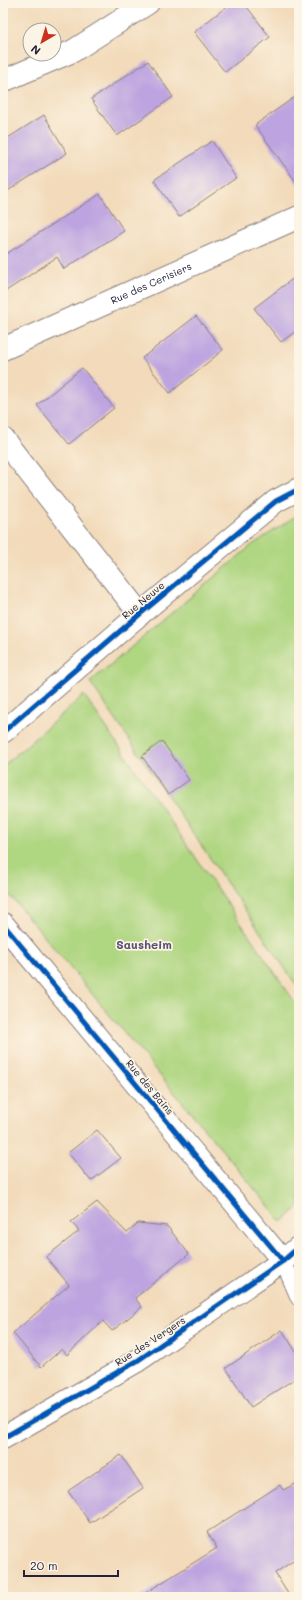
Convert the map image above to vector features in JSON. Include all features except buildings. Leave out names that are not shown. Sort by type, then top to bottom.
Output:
[{"type":"street","points":[[3,80],[73,50],[148,3]]},
{"type":"street","name":"Rue des Cerisiers","points":[[3,349],[299,216]]},
{"type":"street","points":[[3,439],[140,614]]},
{"type":"street","name":"Rue Neuve","points":[[3,732],[140,614],[276,501],[299,489]]},
{"type":"street","name":"Rue des Bains","points":[[3,924],[291,1254]]},
{"type":"street","name":"Rue des Vergers","points":[[3,1438],[137,1361],[291,1254]]},
{"type":"lane","points":[[291,1254],[299,1298]]},
{"type":"green space","points":[[299,514],[299,989],[90,682],[252,545]]},
{"type":"green space","points":[[84,695],[299,1008],[299,1207],[282,1222],[3,887],[3,766]]},
{"type":"cycle path","points":[[3,732],[140,614],[276,501],[299,489]]},
{"type":"cycle path","points":[[3,924],[283,1261]]},
{"type":"cycle path","points":[[3,1438],[137,1361],[283,1261],[299,1247]]},
{"type":"district","name":"Sausheim","points":[[144,945]]}]
